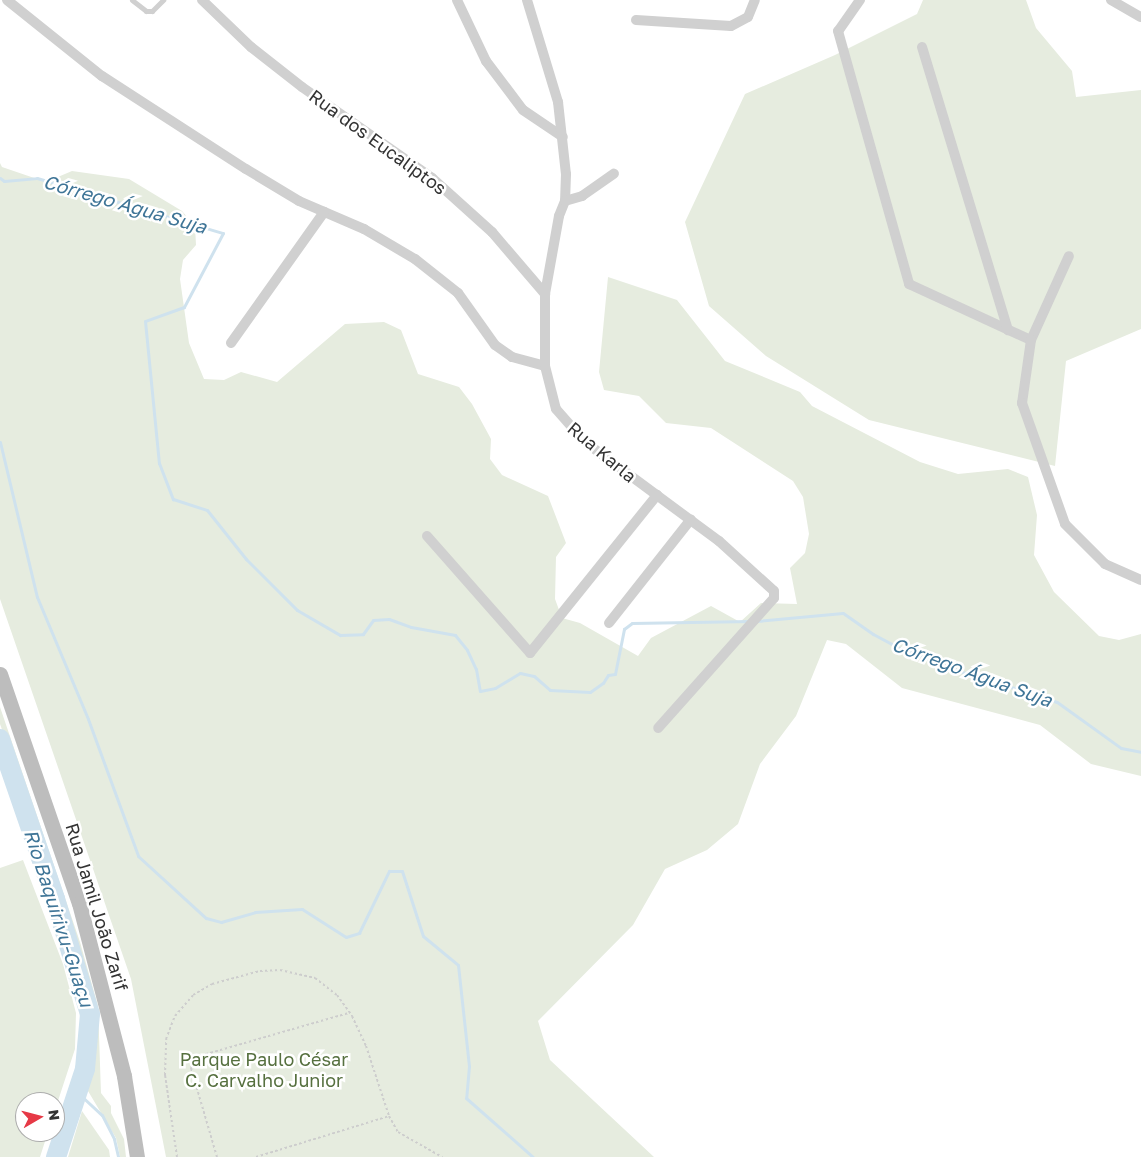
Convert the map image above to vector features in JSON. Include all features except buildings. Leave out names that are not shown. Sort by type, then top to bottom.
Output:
[{"type":"main road","name":"Rua Jamil João Zarif","points":[[0,674],[79,902],[118,1049],[137,1157]]},
{"type":"street","points":[[7,0],[102,76],[299,201],[364,229],[415,259],[458,293],[495,345],[512,356],[545,366]]},
{"type":"street","name":"Rua dos Eucaliptos","points":[[202,0],[251,47],[302,87],[432,178],[492,232],[545,294]]},
{"type":"street","points":[[457,0],[486,61],[523,110],[563,137]]},
{"type":"street","name":"Rua Karla","points":[[527,0],[551,72],[563,137],[565,201],[559,216],[545,294],[545,366],[549,391],[564,420],[614,465],[691,519],[774,591],[774,598],[658,728]]},
{"type":"street","points":[[636,20],[731,26],[748,17],[755,0]]},
{"type":"street","points":[[860,0],[838,31],[909,284],[1031,340]]},
{"type":"street","points":[[1111,0],[1141,17]]},
{"type":"street","points":[[922,47],[1008,330]]},
{"type":"street","points":[[565,201],[582,196],[614,174]]},
{"type":"street","points":[[231,343],[324,212]]},
{"type":"street","points":[[1069,256],[1031,340],[1022,403],[1065,524],[1105,564],[1141,580]]},
{"type":"street","points":[[427,536],[530,652],[657,496]]},
{"type":"street","points":[[609,624],[691,519]]},
{"type":"lane","points":[[132,0],[146,11],[152,11],[163,0]]},
{"type":"path","points":[[177,1157],[166,1086],[166,1039],[175,1016],[194,995],[212,984],[260,970],[290,971],[315,978],[337,995],[366,1046],[389,1116],[407,1139],[442,1157]]},
{"type":"path","points":[[217,1157],[191,1068],[196,1057],[348,1013]]},
{"type":"path","points":[[256,1157],[389,1116]]},
{"type":"green space","points":[[923,0],[1026,0],[1036,28],[1072,71],[1076,97],[1141,90],[1141,329],[1066,361],[1055,466],[869,420],[766,356],[709,306],[685,222],[745,94],[835,55],[917,14]]},
{"type":"green space","name":"Parque Paulo César C. Carvalho Junior","points":[[0,163],[2,167],[46,182],[72,171],[129,179],[182,211],[195,226],[196,245],[183,260],[180,279],[189,343],[204,379],[224,380],[241,372],[277,382],[345,324],[384,322],[401,330],[418,374],[459,387],[472,404],[491,439],[490,459],[502,475],[548,496],[566,543],[556,557],[555,599],[562,618],[580,623],[638,656],[651,638],[711,606],[740,622],[761,603],[797,604],[790,568],[805,553],[809,534],[803,497],[793,481],[711,428],[666,423],[639,396],[604,390],[599,372],[608,277],[677,300],[725,361],[800,392],[812,406],[920,462],[958,474],[1008,469],[1028,477],[1037,515],[1034,555],[1054,592],[1099,636],[1119,640],[1141,634],[1141,776],[1091,764],[1040,725],[902,688],[846,644],[827,640],[796,716],[760,764],[738,824],[707,850],[665,869],[633,925],[538,1021],[550,1060],[654,1157],[166,1157],[131,979],[0,599]]},
{"type":"green space","points":[[0,707],[80,942],[98,1006],[101,1093],[111,1106],[111,1113],[124,1139],[126,1157],[120,1157],[116,1138],[88,1091],[93,1013],[90,998],[56,882],[0,724]]},
{"type":"green space","points":[[23,860],[63,964],[76,1013],[75,1049],[61,1092],[15,1092],[15,1142],[45,1142],[40,1157],[0,1157],[0,868]]},
{"type":"green space","points":[[82,1111],[109,1150],[110,1157],[68,1157]]},
{"type":"waterway","name":"Córrego Água Suja","points":[[0,178],[4,181],[37,178],[223,233],[184,307],[145,321],[159,463],[173,499],[207,510],[246,559],[297,610],[340,635],[363,634],[373,620],[389,619],[411,627],[455,635],[467,650],[476,669],[480,691],[495,688],[520,673],[534,676],[550,690],[590,692],[603,683],[608,675],[615,674],[624,629],[632,623],[751,621]]},
{"type":"waterway","points":[[0,442],[37,597],[88,719],[138,856],[206,918],[221,922],[255,912],[302,909],[346,937],[359,933],[389,871],[402,871],[423,936],[458,965],[469,1066],[466,1098],[533,1157]]},
{"type":"waterway","name":"Córrego Água Suja","points":[[757,621],[843,613],[873,634],[899,648],[997,685],[1021,689],[1057,702],[1121,748],[1141,752]]},
{"type":"waterway","name":"Rio Baquirivu-Guaçu","points":[[0,739],[55,899],[90,1014],[85,1069],[56,1157]]},
{"type":"waterway","points":[[77,1092],[102,1115],[114,1139],[118,1157]]}]
